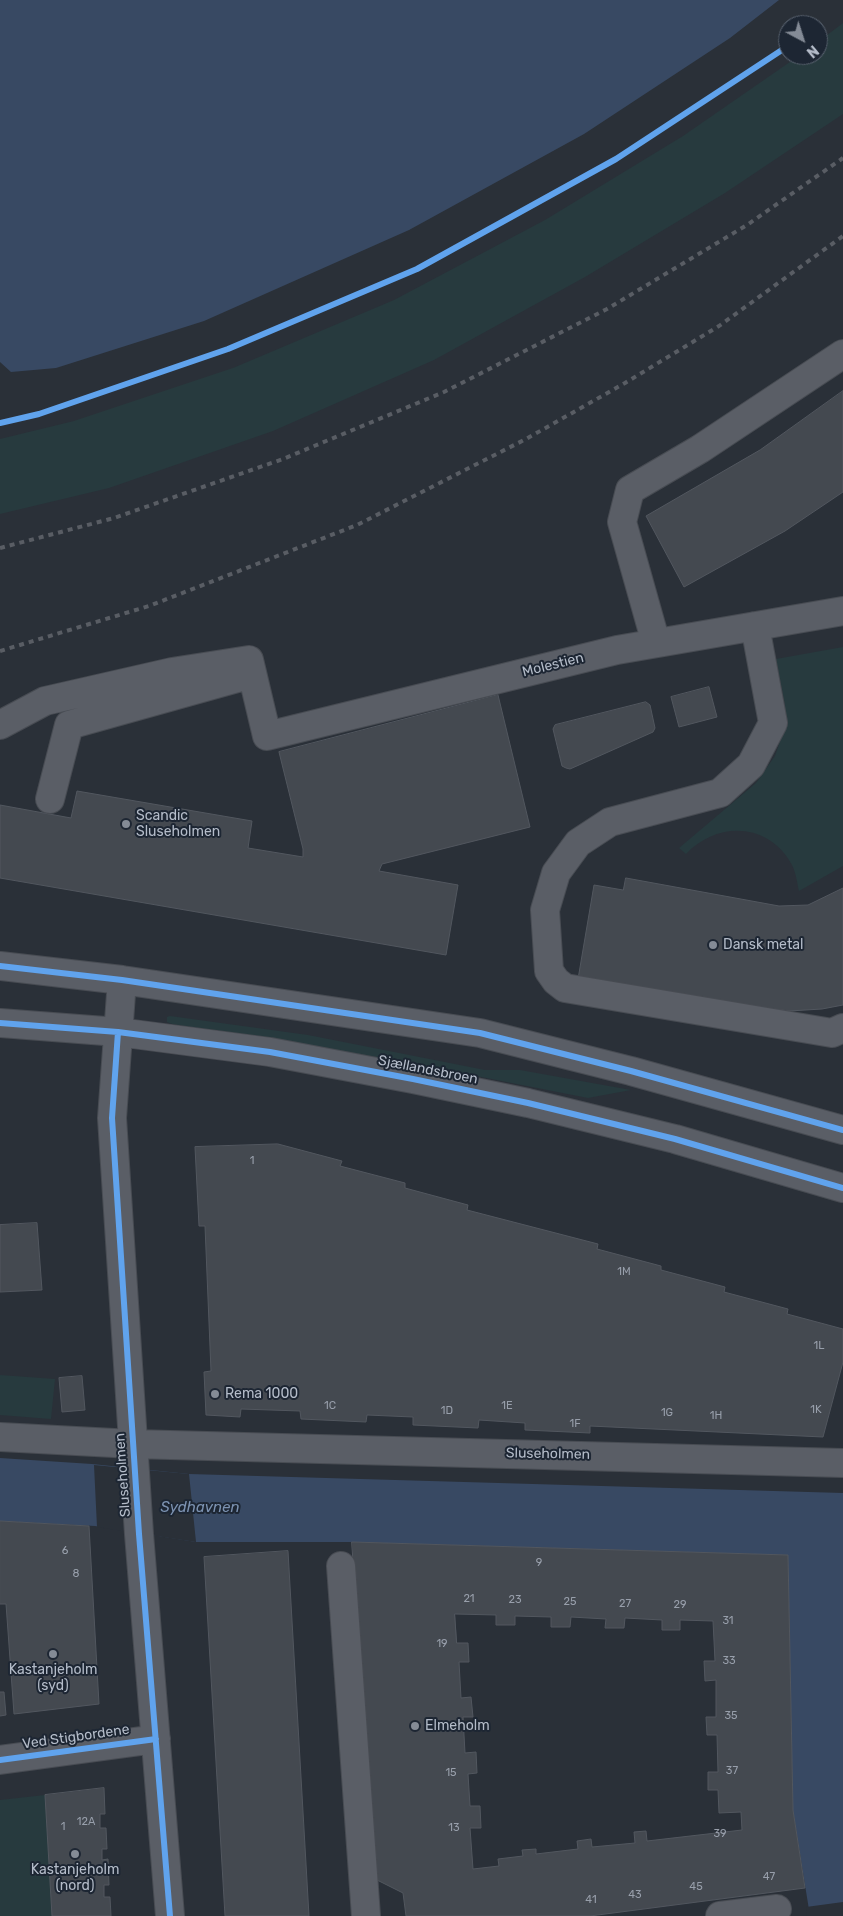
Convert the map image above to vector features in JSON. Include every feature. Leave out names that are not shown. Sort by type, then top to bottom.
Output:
[{"type":"street","points":[[656,643],[622,522],[630,490],[700,450],[843,354]]},
{"type":"street","name":"Molestien","points":[[252,674],[267,736],[617,650],[843,610]]},
{"type":"street","points":[[755,626],[773,723],[751,765],[720,793],[610,822],[578,843],[556,874],[545,910],[549,971],[556,982],[565,988],[832,1033],[843,1028]]},
{"type":"street","points":[[0,725],[45,702],[172,672],[249,660],[252,674],[69,725],[50,799]]},
{"type":"street","points":[[0,966],[122,980],[480,1033],[631,1071],[843,1130]]},
{"type":"street","name":"Sluseholmen","points":[[122,980],[112,1118],[134,1456],[170,1916]]},
{"type":"street","name":"Sjællandsbroen","points":[[0,1023],[118,1032],[270,1052],[528,1103],[675,1139],[843,1188]]},
{"type":"street","points":[[0,1437],[134,1456]]},
{"type":"street","name":"Sluseholmen","points":[[134,1456],[843,1463]]},
{"type":"street","points":[[342,1566],[366,1916]]},
{"type":"street","name":"Ved Stigbordene","points":[[0,1760],[156,1739]]},
{"type":"street","points":[[720,1916],[777,1909]]},
{"type":"green space","points":[[843,23],[843,114],[725,193],[585,277],[434,360],[273,431],[109,488],[0,514],[0,439],[74,421],[233,368],[394,300],[545,220],[683,136],[786,65],[828,65],[828,34]]},
{"type":"green space","points":[[843,647],[843,866],[799,891],[792,865],[782,851],[770,840],[757,834],[742,831],[712,836],[699,843],[686,854],[679,848],[756,783],[775,756],[783,733],[785,705],[776,659]]},
{"type":"green space","points":[[167,1017],[308,1035],[485,1070],[520,1070],[631,1090],[588,1098],[395,1060],[172,1024],[167,1022]]},
{"type":"green space","points":[[0,1375],[55,1379],[51,1419],[0,1415]]},
{"type":"green space","points":[[45,1795],[52,1916],[0,1916],[0,1800]]},
{"type":"water","points":[[0,0],[779,0],[730,38],[584,134],[409,230],[204,321],[56,368],[11,372],[0,362]]},
{"type":"water","name":"Sydhavnen","points":[[0,1458],[92,1464],[189,1474],[843,1493],[843,1916],[810,1916],[793,1810],[788,1555],[352,1542],[196,1542],[95,1526],[0,1521]]},
{"type":"pier","points":[[94,1465],[189,1474],[196,1542],[97,1527]]},
{"type":"pier","points":[[843,1902],[843,1916],[807,1916],[806,1907]]},
{"type":"building","points":[[843,391],[843,492],[785,531],[684,587],[646,516],[760,450]]},
{"type":"building","points":[[709,687],[717,717],[679,727],[671,697]]},
{"type":"building","name":"Scandic Sluseholmen","points":[[498,695],[530,827],[382,864],[379,871],[458,885],[446,955],[0,878],[0,805],[71,818],[77,791],[252,821],[248,848],[303,857],[303,849],[279,752]]},
{"type":"building","points":[[646,702],[650,705],[655,728],[653,732],[570,769],[562,766],[553,729],[555,725]]},
{"type":"building","name":"Dansk metal","points":[[626,878],[779,906],[808,905],[843,888],[843,1005],[822,1009],[789,1011],[577,985],[594,885],[623,890]]},
{"type":"building","points":[[278,1144],[342,1161],[340,1166],[405,1183],[405,1188],[468,1205],[467,1210],[598,1244],[597,1249],[661,1266],[661,1270],[725,1287],[724,1292],[788,1309],[787,1314],[843,1329],[843,1362],[823,1437],[590,1426],[590,1433],[525,1430],[525,1423],[479,1420],[478,1428],[413,1425],[413,1417],[367,1415],[366,1422],[301,1419],[300,1411],[241,1409],[240,1417],[206,1415],[204,1372],[211,1371],[205,1226],[199,1226],[195,1147]]},
{"type":"building","points":[[37,1223],[42,1290],[0,1292],[0,1225]]},
{"type":"building","points":[[82,1376],[85,1410],[62,1412],[59,1378]]},
{"type":"building","name":"Kastanjeholm (syd)","points":[[0,1521],[89,1526],[99,1704],[14,1714],[6,1604],[0,1604]]},
{"type":"building","name":"Elmeholm","points":[[352,1542],[788,1555],[793,1810],[805,1888],[590,1916],[406,1916],[403,1893],[377,1880]],"holes":[[[455,1614],[496,1615],[496,1625],[515,1625],[515,1616],[551,1617],[551,1627],[570,1627],[571,1617],[606,1619],[605,1628],[624,1628],[625,1618],[662,1620],[662,1630],[680,1630],[680,1620],[713,1621],[715,1661],[704,1661],[705,1681],[716,1680],[716,1717],[706,1717],[707,1735],[717,1735],[718,1772],[708,1772],[708,1790],[718,1790],[719,1813],[741,1812],[742,1830],[647,1841],[646,1831],[634,1832],[635,1843],[592,1847],[591,1839],[577,1841],[578,1849],[536,1854],[536,1849],[522,1850],[523,1856],[498,1859],[499,1866],[473,1869],[470,1828],[481,1828],[480,1806],[470,1806],[468,1774],[477,1773],[476,1752],[465,1753],[463,1717],[473,1717],[471,1697],[461,1698],[459,1662],[469,1662],[468,1643],[457,1643]]]},
{"type":"building","points":[[288,1551],[309,1916],[225,1916],[204,1557]]},
{"type":"building","points":[[0,1692],[4,1692],[6,1715],[0,1716]]},
{"type":"building","name":"Kastanjeholm (nord)","points":[[104,1788],[105,1814],[100,1814],[100,1828],[106,1828],[107,1849],[102,1849],[102,1860],[108,1859],[109,1885],[104,1885],[104,1897],[110,1897],[111,1916],[52,1916],[45,1795]]},
{"type":"railway","points":[[0,548],[114,518],[283,459],[444,392],[607,309],[747,225],[843,158]]},
{"type":"railway","points":[[0,651],[149,606],[357,525],[526,439],[625,383],[719,326],[843,236]]},
{"type":"cycle path","points":[[0,423],[39,414],[228,349],[417,269],[616,159],[778,53]]},
{"type":"cycle path","points":[[0,966],[122,980],[480,1033],[631,1071],[843,1130]]},
{"type":"cycle path","points":[[0,1023],[118,1032],[270,1052],[413,1079],[528,1103],[675,1139],[843,1188]]},
{"type":"cycle path","points":[[118,1032],[112,1118],[139,1534],[170,1916]]},
{"type":"cycle path","points":[[0,1760],[156,1739]]},
{"type":"place","name":"Scandic Sluseholmen","points":[[126,824]]},
{"type":"place","name":"Dansk metal","points":[[713,945]]},
{"type":"place","name":"Rema 1000","points":[[215,1394]]},
{"type":"place","name":"Kastanjeholm (syd)","points":[[53,1654]]},
{"type":"place","name":"Elmeholm","points":[[415,1726]]},
{"type":"place","name":"Kastanjeholm (nord)","points":[[75,1854]]}]
